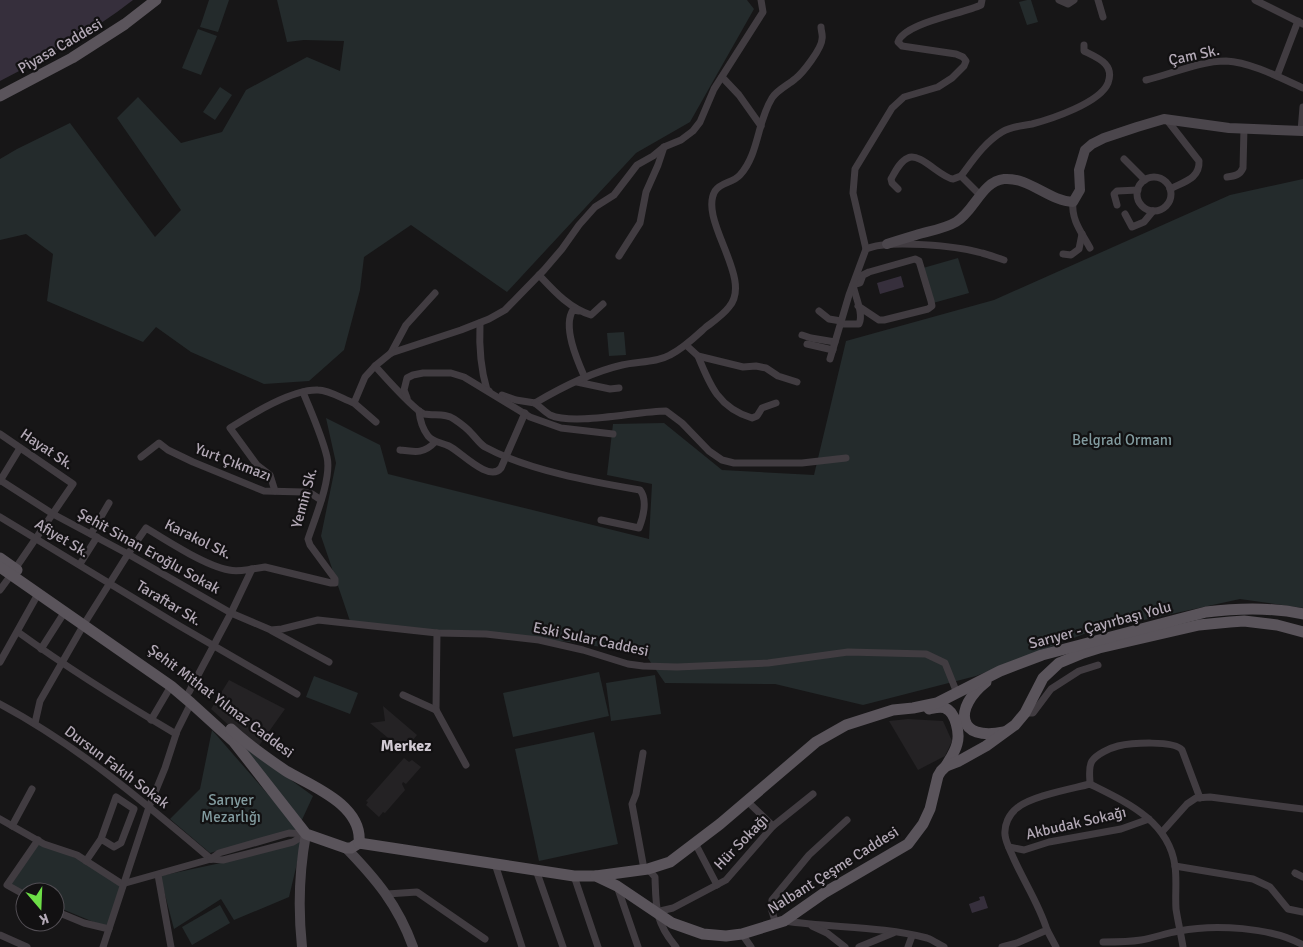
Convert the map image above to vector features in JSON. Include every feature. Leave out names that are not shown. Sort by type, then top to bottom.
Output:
[{"type":"main road","name":"Piyasa Caddesi","points":[[0,96],[59,66],[94,45],[156,0]]},
{"type":"main road","name":"Şehit Mithat Yılmaz Caddesi","points":[[0,558],[9,574],[190,697],[265,757],[335,798],[350,814],[356,825],[360,836],[359,843]]},
{"type":"main road","name":"Şehit Mithat Yılmaz Caddesi","points":[[0,567],[64,613],[85,624],[171,686],[190,697],[252,762],[306,834]]},
{"type":"main road","name":"Sarıyer - Çayırbaşı Yolu","points":[[913,708],[937,702],[1020,662],[1206,612],[1231,609],[1270,609],[1303,614]]},
{"type":"main road","points":[[946,766],[986,746],[1007,732],[1025,713],[1043,678],[1059,664],[1083,653],[1199,625],[1218,623],[1244,621],[1277,624],[1303,632]]},
{"type":"main road","points":[[992,676],[968,700],[963,714],[967,726],[971,730],[992,735],[1007,732]]},
{"type":"main road","points":[[596,876],[646,869],[670,862],[720,824],[816,742],[830,733],[846,725],[893,710],[913,708]]},
{"type":"main road","name":"Nalbant Çeşme Caddesi","points":[[359,843],[574,876],[596,876],[617,886],[672,923],[703,934],[726,936],[742,934],[780,923],[824,893],[908,844],[923,824],[930,809],[938,776],[946,766],[957,745],[958,738],[952,714],[944,708],[913,708]]},
{"type":"main road","points":[[252,762],[255,758],[265,757]]},
{"type":"main road","points":[[306,834],[346,848],[351,848],[359,843]]},
{"type":"main road","points":[[617,886],[616,880],[620,874],[626,872]]},
{"type":"street","points":[[354,403],[365,377],[391,353],[480,323],[505,310],[539,276],[579,225],[596,207],[614,195],[637,165],[693,131],[700,122],[714,89],[763,12],[761,0]]},
{"type":"street","points":[[830,359],[866,249],[853,193],[855,169],[892,108],[904,98],[938,87],[952,78],[964,66],[966,61],[964,57],[956,54],[902,46],[898,40],[901,35],[925,23],[973,9],[980,5],[982,0]]},
{"type":"street","points":[[1059,0],[1068,4],[1074,0]]},
{"type":"street","points":[[1098,0],[1103,17]]},
{"type":"street","points":[[1256,0],[1301,22],[1277,76]]},
{"type":"street","points":[[535,403],[577,381],[622,365],[669,356],[686,345],[726,311],[734,299],[735,286],[732,270],[717,228],[713,208],[715,191],[722,185],[736,179],[745,169],[772,97],[797,78],[817,52],[823,39],[821,27]]},
{"type":"street","points":[[898,189],[891,179],[906,158],[911,157],[926,162],[945,176],[954,179],[961,176],[973,159],[991,140],[1003,131],[1059,115],[1097,96],[1107,85],[1110,74],[1108,66],[1084,51],[1084,45]]},
{"type":"street","name":"Çam Sk.","points":[[1146,80],[1206,63],[1226,61],[1245,64],[1303,88]]},
{"type":"street","points":[[722,77],[740,95],[761,126]]},
{"type":"street","points":[[1090,248],[1072,212],[1073,202],[1080,190],[1079,170],[1085,150],[1092,144],[1137,127],[1167,120],[1244,128],[1302,131],[1303,107]]},
{"type":"street","points":[[1167,120],[1199,161],[1200,165],[1193,178],[1170,189]]},
{"type":"street","points":[[1227,177],[1241,173],[1243,168],[1244,128]]},
{"type":"street","points":[[619,256],[640,223],[646,192],[664,147]]},
{"type":"street","points":[[1124,159],[1145,180]]},
{"type":"street","points":[[961,176],[980,196]]},
{"type":"street","points":[[1156,177],[1162,179],[1170,189],[1169,201],[1163,208],[1153,210],[1142,206],[1138,199],[1138,190],[1145,180],[1156,177]]},
{"type":"street","points":[[866,249],[946,227],[957,222],[993,183],[1004,179],[1015,180],[1066,202],[1073,202]]},
{"type":"street","points":[[1117,205],[1114,194],[1117,191],[1138,190]]},
{"type":"street","points":[[1125,214],[1132,227],[1144,222],[1153,210]]},
{"type":"street","points":[[1063,254],[1071,255],[1080,249],[1082,234]]},
{"type":"street","points":[[887,244],[949,247],[981,252],[1004,260]]},
{"type":"street","points":[[853,285],[860,283],[863,275],[869,272],[915,259],[920,261],[932,306],[928,309],[884,320],[879,320],[858,306]]},
{"type":"street","points":[[539,276],[556,294],[579,312]]},
{"type":"street","points":[[819,312],[829,319],[841,323],[859,324],[861,319],[853,285]]},
{"type":"street","points":[[391,353],[406,325],[435,293]]},
{"type":"street","points":[[585,378],[571,341],[570,315],[572,310],[591,315],[603,304]]},
{"type":"street","points":[[480,323],[481,372],[487,390]]},
{"type":"street","points":[[802,335],[834,346]]},
{"type":"street","points":[[806,344],[834,346]]},
{"type":"street","points":[[686,345],[698,356],[714,391],[737,414],[752,418],[757,416],[762,408],[776,403]]},
{"type":"street","points":[[698,356],[743,367],[756,366],[766,368],[778,376],[797,382]]},
{"type":"street","points":[[375,366],[396,390],[419,411],[425,414],[445,415],[454,419],[471,432],[483,446],[506,457],[604,484],[640,490],[643,494],[645,502],[639,528],[601,520]]},
{"type":"street","points":[[407,399],[404,390],[407,378],[422,373],[451,373],[464,376],[525,413],[561,428],[613,434]]},
{"type":"street","points":[[577,381],[610,389],[619,388]]},
{"type":"street","points":[[275,491],[270,475],[258,465],[230,428],[270,405],[303,392],[320,390],[354,403],[376,422]]},
{"type":"street","points":[[487,390],[516,400],[535,403],[550,415],[566,419],[666,411],[682,423],[709,451],[722,460],[734,464],[802,463],[846,458]]},
{"type":"street","name":"Yemin Sk.","points":[[252,569],[264,567],[335,583],[335,579],[310,545],[308,539],[321,500],[327,475],[328,458],[303,392]]},
{"type":"street","points":[[419,411],[420,422],[435,442],[450,446],[464,458],[481,468],[494,472],[498,471],[506,457],[525,413]]},
{"type":"street","name":"Hayat Sk.","points":[[0,434],[73,484],[53,514]]},
{"type":"street","points":[[400,450],[419,453],[429,448],[435,442]]},
{"type":"street","name":"Yurt Çıkmazı","points":[[141,457],[159,443],[168,450],[193,462],[264,491],[303,492],[312,494],[321,500]]},
{"type":"street","points":[[0,480],[20,448]]},
{"type":"street","name":"Şehit Sinan Eroğlu Sokak","points":[[0,480],[53,514],[128,554],[231,614]]},
{"type":"street","points":[[80,564],[110,503]]},
{"type":"street","points":[[0,590],[9,574],[53,514]]},
{"type":"street","name":"Afiyet Sk.","points":[[0,517],[110,583]]},
{"type":"street","name":"Karakol Sk.","points":[[128,554],[146,528],[203,560],[228,570],[241,571],[252,569]]},
{"type":"street","points":[[36,723],[40,702],[128,554]]},
{"type":"street","points":[[103,947],[122,884],[190,697],[252,569]]},
{"type":"street","name":"Taraftar Sk.","points":[[110,583],[297,694]]},
{"type":"street","points":[[0,662],[38,594]]},
{"type":"street","points":[[41,649],[64,613]]},
{"type":"street","points":[[231,614],[271,630],[329,662]]},
{"type":"street","name":"Eski Sular Caddesi","points":[[271,630],[318,620],[437,633],[486,634],[539,640],[643,666],[677,667],[768,663],[848,652],[926,654],[945,664],[957,693]]},
{"type":"street","points":[[18,632],[61,664],[176,734]]},
{"type":"street","points":[[437,633],[436,710],[466,765]]},
{"type":"street","points":[[1025,713],[1033,713],[1051,689],[1079,671],[1098,665]]},
{"type":"street","points":[[152,720],[171,686]]},
{"type":"street","points":[[403,694],[436,710]]},
{"type":"street","name":"Dursun Fakıh Sokak","points":[[0,704],[36,723],[149,807],[211,859]]},
{"type":"street","points":[[1090,784],[1090,765],[1092,761],[1110,749],[1118,746],[1143,744],[1176,745],[1182,750],[1200,798]]},
{"type":"street","points":[[643,753],[636,794],[632,804],[646,869],[655,876],[656,912],[664,933],[676,947]]},
{"type":"street","points":[[1056,947],[1009,847],[1005,835],[1007,820],[1017,808],[1036,799],[1090,784],[1129,804],[1149,819],[1162,832],[1172,850],[1175,866],[1176,907],[1183,947]]},
{"type":"street","points":[[12,826],[32,789]]},
{"type":"street","name":"Hür Sokağı","points":[[656,912],[673,908],[726,880],[773,826],[812,794]]},
{"type":"street","points":[[86,861],[101,839],[116,797],[134,809],[121,843],[114,847],[101,839]]},
{"type":"street","points":[[1162,832],[1187,804],[1196,798],[1210,797],[1303,809]]},
{"type":"street","points":[[747,801],[773,826]]},
{"type":"street","points":[[0,819],[38,840],[77,855],[122,884],[211,859],[222,860],[292,842],[306,834]]},
{"type":"street","name":"Akbudak Sokağı","points":[[1009,847],[1024,850],[1049,842],[1121,829],[1149,819]]},
{"type":"street","points":[[846,820],[809,855],[772,900],[771,908],[780,923],[847,927],[894,933],[928,938],[944,947]]},
{"type":"street","points":[[302,947],[299,915],[300,876],[306,834]]},
{"type":"street","points":[[15,889],[7,885],[38,840]]},
{"type":"street","points":[[359,843],[366,868]]},
{"type":"street","points":[[694,843],[717,885]]},
{"type":"street","points":[[346,848],[366,868],[387,894],[405,925],[413,947]]},
{"type":"street","points":[[495,864],[522,947]]},
{"type":"street","points":[[1175,866],[1253,879],[1270,887],[1288,909],[1303,912]]},
{"type":"street","points":[[536,870],[563,947]]},
{"type":"street","points":[[1295,873],[1303,877]]},
{"type":"street","points":[[158,875],[172,947]]},
{"type":"street","points":[[574,876],[598,947]]},
{"type":"street","points":[[617,886],[638,947]]},
{"type":"street","points":[[387,894],[416,892],[484,939]]},
{"type":"street","points":[[65,915],[84,923],[108,929]]},
{"type":"street","points":[[664,933],[672,923]]},
{"type":"street","points":[[810,925],[827,933],[845,947]]},
{"type":"street","points":[[1103,942],[1141,940],[1180,930],[1223,928],[1265,930],[1303,945]]},
{"type":"street","points":[[1002,947],[1017,944],[1047,930]]},
{"type":"street","points":[[859,947],[894,933]]},
{"type":"street","points":[[742,934],[750,947]]},
{"type":"street","points":[[0,935],[27,947]]},
{"type":"street","points":[[908,947],[912,936]]},
{"type":"shaded area","points":[[0,0],[133,0],[85,33],[0,81]]},
{"type":"shaded area","points":[[901,276],[904,287],[880,294],[877,283]]},
{"type":"shaded area","points":[[229,680],[285,709],[258,747],[236,732],[211,709]]},
{"type":"shaded area","points":[[383,706],[417,735],[404,751],[370,723],[385,721]]},
{"type":"shaded area","points":[[908,719],[943,721],[952,741],[945,756],[918,770],[889,721]]},
{"type":"shaded area","points":[[404,758],[409,762],[412,760],[421,767],[406,784],[403,782],[405,790],[385,813],[383,812],[379,817],[366,805],[368,802],[366,801]]},
{"type":"shaded area","points":[[984,896],[988,908],[972,913],[969,904],[980,900],[979,897]]},
{"type":"green space","points":[[209,0],[229,0],[218,32],[200,27]]},
{"type":"green space","points":[[277,0],[747,0],[754,9],[690,122],[636,153],[507,292],[411,225],[364,257],[360,290],[344,350],[309,381],[264,384],[191,352],[156,327],[143,342],[47,301],[53,254],[26,234],[0,240],[0,159],[70,123],[155,237],[181,210],[117,118],[138,97],[181,143],[222,132],[246,90],[307,57],[340,71],[344,41],[304,40],[287,42]]},
{"type":"green space","points":[[1031,0],[1038,22],[1027,25],[1019,2]]},
{"type":"green space","points":[[198,29],[217,36],[201,75],[182,68]]},
{"type":"green space","points":[[220,87],[232,95],[215,120],[203,112]]},
{"type":"green space","name":"Belgrad Ormanı","points":[[1303,179],[1303,608],[1240,599],[1089,632],[976,676],[863,705],[775,684],[665,683],[645,654],[570,642],[351,624],[321,536],[336,463],[326,418],[380,445],[388,474],[649,539],[652,484],[607,475],[613,424],[664,423],[722,470],[814,475],[846,341],[994,300],[1230,195]]},
{"type":"green space","points":[[958,258],[969,293],[933,303],[923,268]]},
{"type":"green space","points":[[624,332],[626,355],[609,356],[607,333]]},
{"type":"green space","points":[[599,672],[609,716],[513,737],[503,693]]},
{"type":"green space","points":[[655,675],[661,714],[611,721],[606,683]]},
{"type":"green space","points":[[314,676],[358,693],[350,714],[306,697]]},
{"type":"green space","name":"Sarıyer Mezarlığı","points":[[212,730],[299,830],[291,830],[210,853],[170,819],[200,789]]},
{"type":"green space","points":[[594,732],[618,844],[539,861],[515,749]]},
{"type":"green space","name":"Sarıyer Mezarlığı","points":[[243,745],[313,796],[300,824]]},
{"type":"green space","name":"Sarıyer Mezarlığı","points":[[303,838],[289,897],[234,920],[221,899],[174,929],[160,876],[230,861]]},
{"type":"green space","points":[[39,843],[78,859],[121,885],[108,928],[65,910],[65,882],[15,882],[15,887],[11,885]]},
{"type":"green space","points":[[220,905],[230,923],[192,945],[182,927]]},
{"type":"district","name":"Merkez","points":[[406,746]]}]
